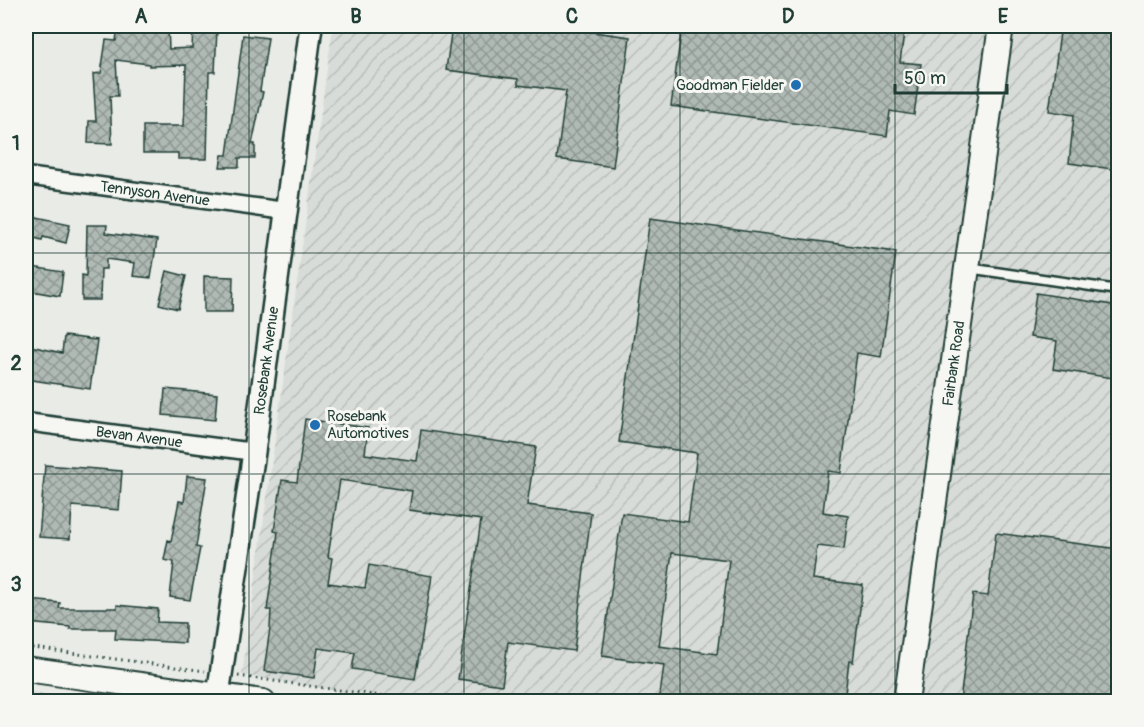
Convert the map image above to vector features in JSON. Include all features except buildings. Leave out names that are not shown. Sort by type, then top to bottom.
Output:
[{"type":"main road","name":"Fairbank Road","points":[[906,702],[1001,26]]},
{"type":"main road","points":[[26,669],[263,702]]},
{"type":"street","name":"Rosebank Avenue","points":[[218,695],[254,452],[310,26]]},
{"type":"street","name":"Tennyson Avenue","points":[[26,176],[285,211]]},
{"type":"street","name":"Bevan Avenue","points":[[26,422],[254,452]]},
{"type":"lane","points":[[968,268],[1119,290]]},
{"type":"shaded area","points":[[333,26],[1118,26],[1118,701],[404,702],[242,675]]},
{"type":"shaded area","points":[[26,691],[101,701],[26,701]]},
{"type":"place","name":"Goodman Fielder","points":[[796,85]]},
{"type":"place","name":"Rosebank Automotives","points":[[315,425]]}]
